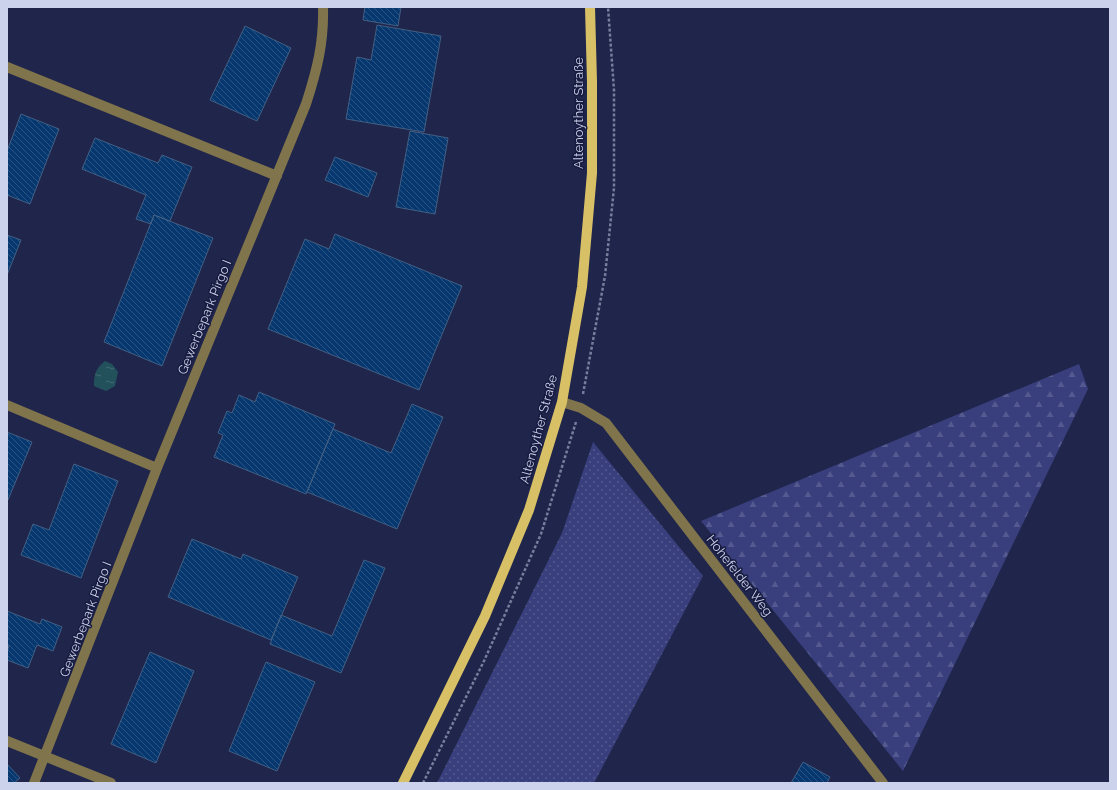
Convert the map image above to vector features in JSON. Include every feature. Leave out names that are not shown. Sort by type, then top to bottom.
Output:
[{"type":"main road","name":"Altenoyther Straße","points":[[403,783],[485,616],[529,510],[562,402],[582,287],[592,173],[590,7]]},
{"type":"street","name":"Gewerbepark Pirgo I","points":[[34,783],[157,468],[306,104],[318,67],[324,30],[323,7]]},
{"type":"street","points":[[7,67],[276,176]]},
{"type":"street","name":"Hohefelder Weg","points":[[562,402],[581,408],[606,423],[883,783]]},
{"type":"street","points":[[7,405],[157,468]]},
{"type":"street","points":[[7,741],[111,783]]},
{"type":"green space","points":[[1079,364],[1088,389],[903,771],[701,521]]},
{"type":"green space","points":[[593,442],[703,576],[594,783],[437,783],[562,533]]},
{"type":"water","points":[[105,361],[112,364],[118,372],[115,386],[106,391],[94,386],[96,372]]},
{"type":"building","points":[[365,7],[401,7],[398,26],[363,20]]},
{"type":"building","points":[[377,25],[441,36],[424,132],[346,119],[357,57],[371,60]]},
{"type":"building","points":[[245,26],[291,48],[257,121],[210,100]]},
{"type":"building","points":[[21,114],[59,129],[30,204],[7,195],[7,151]]},
{"type":"building","points":[[410,131],[448,138],[435,214],[396,207]]},
{"type":"building","points":[[95,138],[158,163],[162,155],[192,167],[170,221],[154,215],[151,224],[136,219],[146,195],[82,169]]},
{"type":"building","points":[[335,157],[377,173],[368,197],[325,180]]},
{"type":"building","points":[[154,215],[213,238],[162,366],[104,342]]},
{"type":"building","points":[[335,234],[462,286],[419,390],[268,329],[305,239],[329,249]]},
{"type":"building","points":[[7,235],[21,240],[7,275]]},
{"type":"building","points":[[259,392],[335,424],[306,494],[214,457],[223,435],[218,433],[227,411],[232,413],[239,395],[255,402]]},
{"type":"building","points":[[412,404],[443,417],[397,529],[307,492],[333,429],[391,453]]},
{"type":"building","points":[[7,432],[32,442],[8,500],[7,500]]},
{"type":"building","points":[[74,464],[118,481],[81,578],[21,555],[33,524],[49,530]]},
{"type":"building","points":[[192,539],[241,559],[243,554],[298,577],[271,640],[168,597]]},
{"type":"building","points":[[364,560],[385,568],[341,673],[270,644],[281,615],[332,636]]},
{"type":"building","points":[[7,611],[40,624],[42,619],[62,627],[53,651],[37,645],[28,668],[7,660],[9,646],[7,645]]},
{"type":"building","points":[[150,652],[194,671],[156,763],[111,744]]},
{"type":"building","points":[[266,662],[315,682],[277,771],[229,751]]},
{"type":"building","points":[[803,762],[830,777],[827,783],[791,783]]},
{"type":"building","points":[[7,764],[20,778],[14,783],[7,783]]}]
